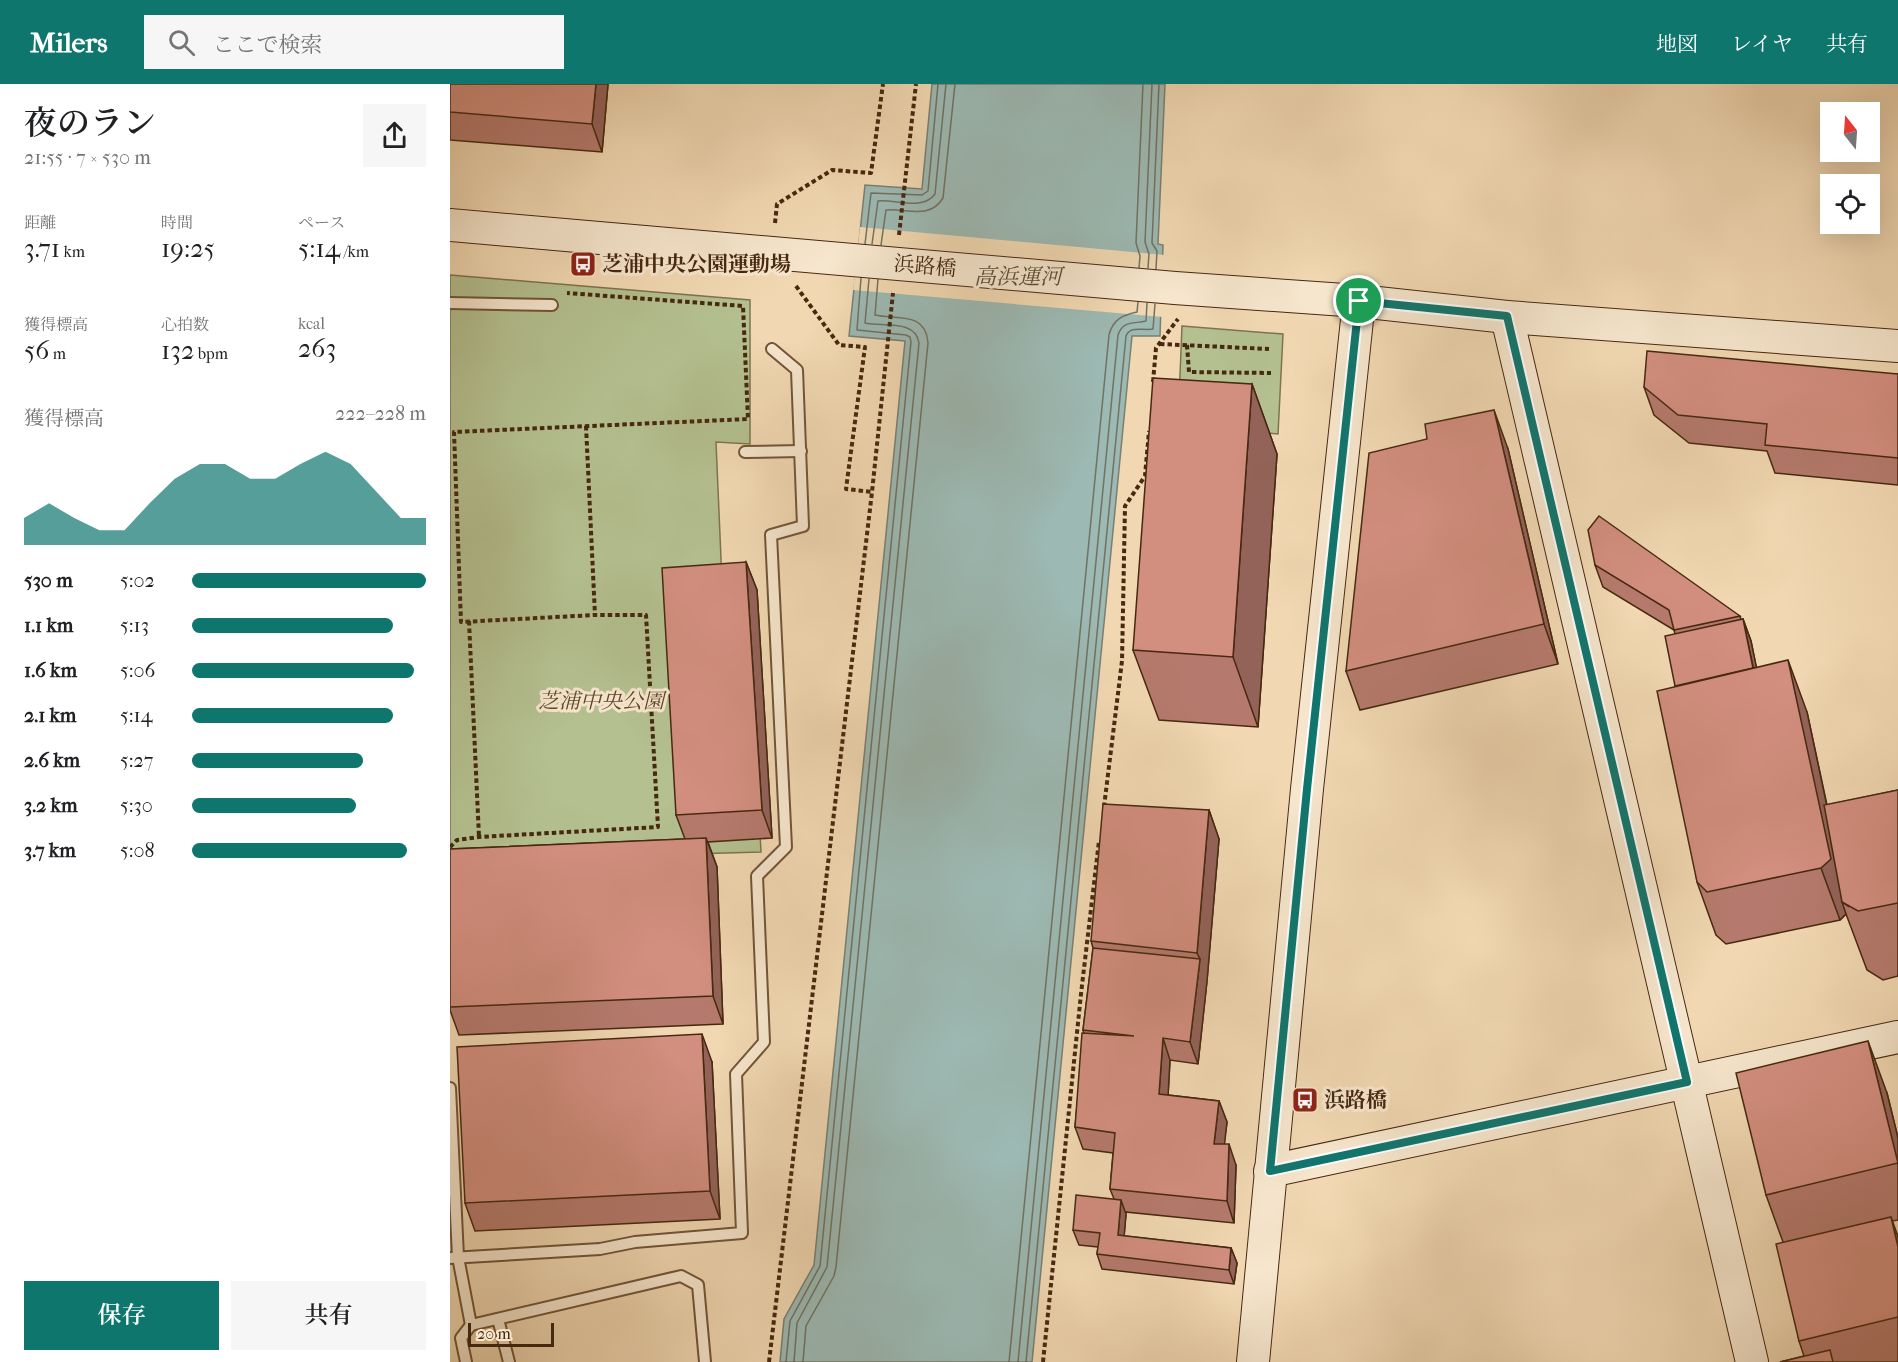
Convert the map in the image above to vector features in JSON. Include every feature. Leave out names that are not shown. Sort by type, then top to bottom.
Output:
[{"type":"street","name":"浜路橋","points":[[450,225],[1176,288],[1359,301],[1507,316],[1898,346]]},
{"type":"street","points":[[1253,1362],[1307,789],[1359,301]]},
{"type":"street","points":[[1507,316],[1752,1362]]},
{"type":"street","points":[[1270,1171],[1898,1037]]},
{"type":"lane","points":[[450,303],[552,305]]},
{"type":"lane","points":[[454,1257],[600,1249],[635,1242],[742,1233],[736,1074],[764,1042],[757,876],[786,847],[771,535],[803,526],[798,370],[772,349]]},
{"type":"lane","points":[[745,452],[801,451]]},
{"type":"lane","points":[[450,1088],[454,1257],[471,1325]]},
{"type":"lane","points":[[466,1362],[461,1338],[471,1325],[681,1276],[698,1285],[705,1362]]},
{"type":"lane","points":[[498,1319],[509,1362]]},
{"type":"path","points":[[777,204],[832,170],[871,173],[883,84]]},
{"type":"path","points":[[905,177],[916,84]]},
{"type":"path","points":[[772,252],[839,345],[865,347],[846,489],[872,492]]},
{"type":"path","points":[[450,847],[457,840],[479,837],[658,827],[646,615],[461,621],[454,432],[748,419],[743,306],[555,292]]},
{"type":"path","points":[[769,1362],[888,341]]},
{"type":"path","points":[[1187,345],[1189,372],[1271,374]]},
{"type":"path","points":[[1153,383],[1158,346],[1269,349]]},
{"type":"path","points":[[586,426],[595,615]]},
{"type":"path","points":[[1102,815],[1122,661],[1125,506],[1145,476],[1149,430]]},
{"type":"path","points":[[469,621],[479,837]]},
{"type":"path","points":[[1043,1362],[1081,994],[1100,839]]},
{"type":"green space","name":"芝浦中央公園","points":[[450,275],[750,300],[750,444],[716,442],[722,582],[746,581],[761,852],[450,861]]},
{"type":"green space","points":[[1182,326],[1283,334],[1278,434],[1178,424]]},
{"type":"water","name":"高浜運河","points":[[932,84],[1165,84],[1158,244],[1163,245],[1160,336],[1132,336],[1032,1362],[780,1362],[784,1319],[814,1265],[905,341],[849,336],[865,185],[922,189]]},
{"type":"pier","points":[[860,227],[1165,255],[1163,317],[853,290]]},
{"type":"building","points":[[450,84],[596,84],[592,124],[450,112]]},
{"type":"building","points":[[1647,351],[1898,374],[1898,458],[1765,445],[1767,424],[1678,415],[1644,387]]},
{"type":"building","points":[[1153,378],[1252,384],[1233,657],[1133,650]]},
{"type":"building","points":[[1494,410],[1544,624],[1346,671],[1369,453],[1427,439],[1425,424]]},
{"type":"building","points":[[1599,516],[1740,616],[1674,630],[1669,610],[1595,565],[1588,530]]},
{"type":"building","points":[[746,562],[762,810],[676,815],[662,568]]},
{"type":"building","points":[[1743,619],[1753,668],[1675,686],[1665,636]]},
{"type":"building","points":[[1788,660],[1831,859],[1821,868],[1707,892],[1697,882],[1657,691]]},
{"type":"building","points":[[1898,790],[1898,903],[1858,911],[1842,902],[1824,805]]},
{"type":"building","points":[[1103,804],[1209,810],[1197,953],[1091,941]]},
{"type":"building","points":[[706,838],[713,996],[450,1007],[450,849]]},
{"type":"building","points":[[1093,948],[1200,959],[1190,1042],[1163,1038],[1159,1094],[1219,1101],[1214,1144],[1229,1144],[1227,1201],[1110,1189],[1115,1133],[1075,1127],[1082,1033],[1134,1036],[1083,1030]]},
{"type":"building","points":[[702,1034],[710,1191],[465,1203],[457,1047]]},
{"type":"building","points":[[1868,1041],[1898,1163],[1766,1195],[1736,1073]]},
{"type":"building","points":[[1076,1195],[1121,1200],[1118,1235],[1231,1248],[1229,1270],[1097,1254],[1100,1233],[1073,1230]]},
{"type":"building","points":[[1891,1217],[1898,1247],[1898,1317],[1799,1341],[1776,1244]]},
{"type":"building","points":[[1830,1350],[1833,1362],[1780,1362]]},
{"type":"place","name":"芝浦中央公園運動場","points":[[583,264]]},
{"type":"place","name":"浜路橋","points":[[1305,1100]]},
{"type":"route","points":[[1359,301],[1507,316],[1687,1082],[1270,1171],[1307,789],[1359,301]]}]
